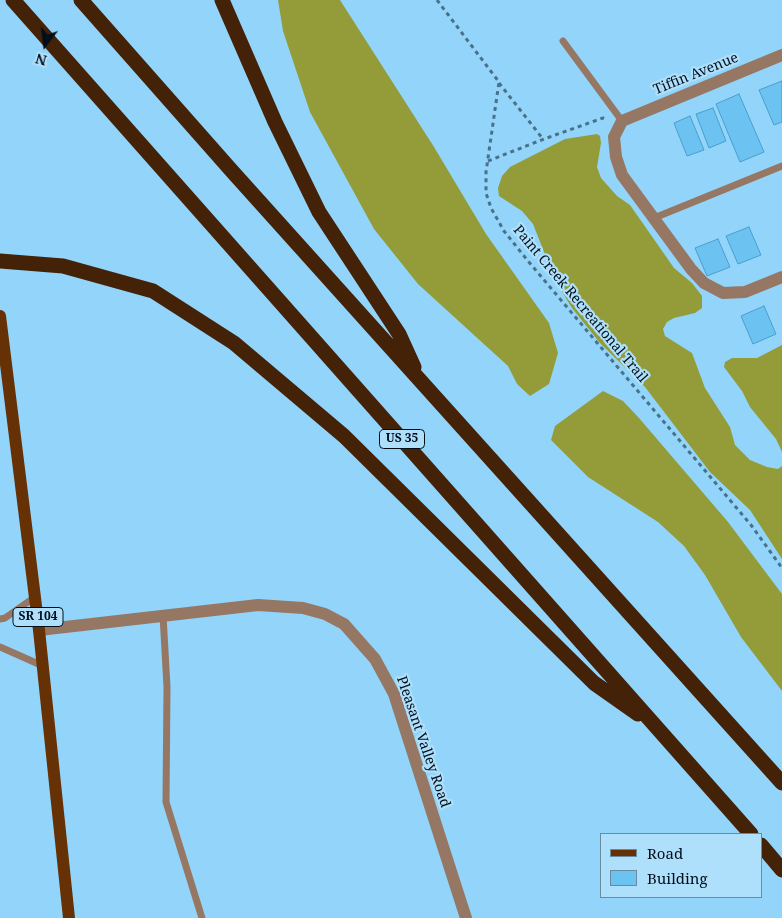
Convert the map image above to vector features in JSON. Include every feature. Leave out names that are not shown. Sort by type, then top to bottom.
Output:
[{"type":"highway","name":"US 35","points":[[13,0],[750,833]]},
{"type":"highway","points":[[81,0],[419,380],[782,783]]},
{"type":"highway","points":[[222,0],[275,122],[319,212],[399,334],[419,380]]},
{"type":"highway","points":[[0,261],[63,266],[153,291],[234,343],[344,436],[594,683],[657,728]]},
{"type":"highway","points":[[762,846],[782,870]]},
{"type":"main road","name":"SR 104","points":[[0,316],[39,630],[69,918]]},
{"type":"street","name":"Tiffin Avenue","points":[[622,121],[782,55]]},
{"type":"street","points":[[622,121],[614,137],[616,157],[622,176],[691,269],[704,283],[723,293],[745,292],[782,277]]},
{"type":"street","name":"Pleasant Valley Road","points":[[39,630],[258,605],[303,608],[325,614],[344,624],[375,658],[394,694],[466,918]]},
{"type":"lane","points":[[563,41],[622,121]]},
{"type":"lane","points":[[654,218],[782,166]]},
{"type":"lane","points":[[0,620],[35,597]]},
{"type":"lane","points":[[163,615],[168,688],[166,802],[202,918]]},
{"type":"lane","points":[[0,647],[43,666]]},
{"type":"path","points":[[437,0],[544,139]]},
{"type":"path","name":"Paint Creek Recreational Trail","points":[[499,82],[487,161],[486,193],[490,208],[504,231],[528,261],[751,524],[782,568]]},
{"type":"path","points":[[487,161],[603,118],[622,121]]},
{"type":"green space","points":[[278,0],[340,0],[434,147],[486,234],[549,323],[558,353],[549,384],[530,396],[517,384],[508,366],[418,284],[374,229],[310,112],[283,31]]},
{"type":"green space","points":[[597,134],[600,136],[601,143],[597,167],[601,178],[617,196],[630,205],[674,268],[692,283],[702,296],[702,308],[695,313],[674,318],[667,322],[663,329],[665,336],[692,353],[705,388],[730,427],[735,445],[750,460],[767,467],[778,469],[782,466],[782,559],[750,510],[710,472],[645,387],[600,343],[572,308],[556,282],[533,224],[522,211],[499,196],[498,188],[502,176],[510,167],[565,139]]},
{"type":"green space","points":[[782,345],[782,452],[776,439],[750,407],[742,391],[724,367],[725,362],[732,358],[757,358]]},
{"type":"green space","points":[[603,391],[623,401],[639,418],[728,522],[782,594],[782,691],[741,637],[705,575],[684,546],[658,522],[588,477],[551,440],[555,426]]},
{"type":"building","points":[[782,81],[782,122],[774,125],[759,90]]},
{"type":"building","points":[[739,94],[764,152],[740,162],[716,104]]},
{"type":"building","points":[[713,108],[726,141],[709,148],[696,114]]},
{"type":"building","points":[[690,116],[704,150],[687,156],[674,123]]},
{"type":"building","points":[[749,227],[761,255],[738,264],[726,236]]},
{"type":"building","points":[[718,239],[730,267],[707,276],[695,248]]},
{"type":"building","points":[[764,306],[776,334],[753,344],[741,316]]}]
